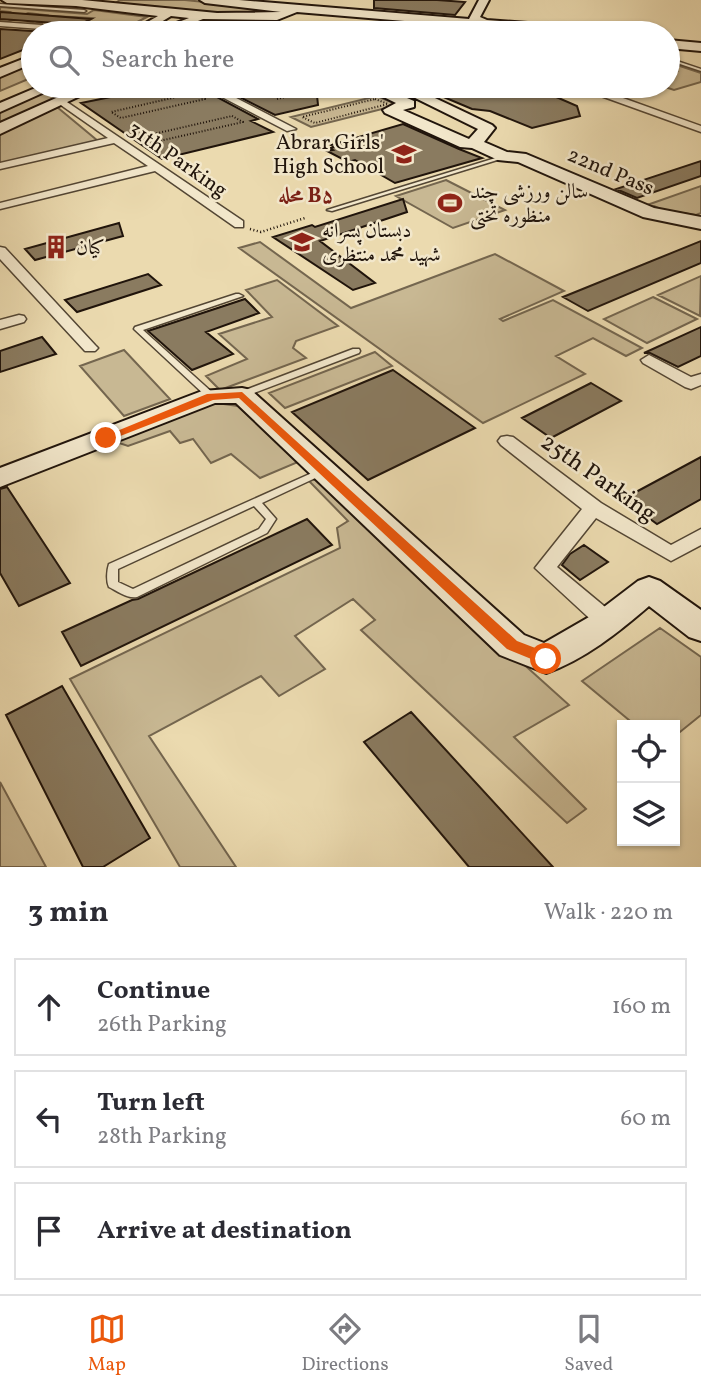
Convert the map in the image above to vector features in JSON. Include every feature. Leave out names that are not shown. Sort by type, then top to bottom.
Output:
[{"type":"main road","points":[[7,0],[117,4],[164,15],[166,17],[161,20]]},
{"type":"main road","points":[[55,0],[96,5]]},
{"type":"main road","points":[[205,0],[234,1],[336,17],[382,21]]},
{"type":"main road","points":[[147,10],[285,19],[336,17],[443,21],[468,15],[477,0]]},
{"type":"main road","points":[[481,21],[474,18],[484,0]]},
{"type":"main road","points":[[263,18],[284,16],[292,12],[279,7]]},
{"type":"main road","points":[[190,21],[225,16]]},
{"type":"main road","points":[[285,19],[294,21]]},
{"type":"main road","points":[[161,20],[172,21]]},
{"type":"main road","points":[[680,39],[701,40]]},
{"type":"main road","points":[[680,45],[701,47]]},
{"type":"main road","points":[[680,57],[701,58]]},
{"type":"main road","points":[[0,73],[21,64]]},
{"type":"main road","points":[[0,95],[21,86]]},
{"type":"main road","points":[[0,108],[23,98]]},
{"type":"main road","points":[[0,129],[68,98]]},
{"type":"main road","name":"22nd Pass","points":[[396,98],[410,104],[390,110],[466,144],[474,143],[504,157],[520,157],[649,213],[701,223]]},
{"type":"main road","points":[[423,98],[487,128],[474,143]]},
{"type":"main road","points":[[0,478],[211,396],[242,395],[512,645],[546,659],[608,622],[649,590],[701,628]]},
{"type":"street","points":[[0,24],[21,26]]},
{"type":"street","points":[[230,98],[291,129]]},
{"type":"street","points":[[615,98],[701,129]]},
{"type":"street","name":"31th Parking","points":[[61,101],[239,224]]},
{"type":"street","points":[[0,166],[116,139]]},
{"type":"street","points":[[2,206],[156,167]]},
{"type":"street","points":[[0,251],[90,348]]},
{"type":"street","points":[[0,325],[19,319]]},
{"type":"street","points":[[649,360],[691,384],[701,379]]},
{"type":"street","name":"25th Parking","points":[[507,441],[594,508],[671,554],[701,536]]},
{"type":"street","points":[[594,508],[545,568],[608,622]]},
{"type":"lane","points":[[0,5],[84,11]]},
{"type":"lane","points":[[680,62],[701,70]]},
{"type":"lane","points":[[330,210],[504,157]]},
{"type":"lane","points":[[211,396],[138,330],[239,296]]},
{"type":"lane","points":[[242,395],[356,351]]},
{"type":"lane","points":[[257,503],[271,519],[263,531],[132,594],[113,584],[113,567],[325,470]]},
{"type":"path","points":[[173,98],[111,112],[121,118],[203,98]]},
{"type":"path","points":[[277,99],[281,98]]},
{"type":"path","points":[[375,99],[388,104],[366,110],[315,123],[302,117],[375,99]]},
{"type":"path","points":[[164,100],[175,106]]},
{"type":"path","points":[[353,104],[366,110]]},
{"type":"path","points":[[143,105],[153,111]]},
{"type":"path","points":[[325,111],[338,117]]},
{"type":"path","points":[[232,116],[243,122],[218,128],[155,142],[145,136],[232,116]]},
{"type":"path","points":[[206,122],[218,128]]},
{"type":"path","points":[[175,129],[185,135]]},
{"type":"path","points":[[239,224],[261,232],[305,218]]},
{"type":"shaded area","points":[[185,0],[283,10],[279,15],[199,13],[120,4],[117,2]]},
{"type":"shaded area","points":[[0,7],[87,14],[94,10],[147,17],[139,21],[88,21],[93,18],[52,16],[34,21],[46,15],[28,13],[8,22],[0,21],[0,17],[9,12],[0,11]]},
{"type":"shaded area","points":[[213,18],[262,21],[193,21]]},
{"type":"shaded area","points":[[21,66],[21,82],[0,91],[0,75]]},
{"type":"shaded area","points":[[680,66],[701,73],[701,82],[680,88]]},
{"type":"shaded area","points":[[29,98],[57,98],[0,125],[0,111]]},
{"type":"shaded area","points":[[369,98],[382,98],[398,105],[311,127],[291,117]]},
{"type":"shaded area","points":[[57,107],[98,141],[0,164],[0,133]]},
{"type":"shaded area","name":"سالن ورزشی چند منظوره تختی","points":[[446,180],[505,210],[453,228],[396,196]]},
{"type":"shaded area","points":[[701,186],[701,213],[696,215],[662,210],[650,204]]},
{"type":"shaded area","points":[[260,242],[351,308],[495,254],[564,291],[500,319],[503,321],[553,300],[642,348],[626,356],[593,338],[556,356],[585,374],[483,423],[239,248]]},
{"type":"shaded area","points":[[701,276],[700,316],[658,295]]},
{"type":"shaded area","points":[[277,280],[338,326],[296,341],[293,348],[306,358],[220,390],[206,376],[247,359],[219,334],[272,317],[246,290]]},
{"type":"shaded area","points":[[653,297],[697,319],[647,343],[604,319]]},
{"type":"shaded area","points":[[124,350],[170,399],[124,416],[80,366]]},
{"type":"shaded area","points":[[375,352],[392,366],[285,408],[269,393]]},
{"type":"shaded area","points":[[209,402],[238,406],[298,462],[260,478],[231,454],[211,463],[193,439],[180,443],[170,431],[128,446],[119,443],[117,438]]},
{"type":"shaded area","points":[[326,476],[489,633],[569,705],[514,737],[586,809],[567,823],[361,630],[375,620],[353,599],[295,636],[325,669],[279,696],[261,676],[149,736],[236,867],[180,867],[70,679],[340,548],[337,528],[348,521],[309,481]]},
{"type":"shaded area","points":[[660,628],[701,657],[701,715],[680,732],[680,720],[629,720],[582,681]]},
{"type":"shaded area","points":[[0,782],[46,867],[0,867]]},
{"type":"building","points":[[374,0],[465,2],[455,15],[374,8]]},
{"type":"building","points":[[0,12],[91,19],[28,21],[0,19]]},
{"type":"building","points":[[0,29],[21,30],[21,51],[0,59]]},
{"type":"building","points":[[106,98],[219,98],[258,119],[251,121],[273,132],[162,159],[81,103]]},
{"type":"building","points":[[242,98],[317,98],[318,105],[275,115]]},
{"type":"building","points":[[446,98],[559,98],[577,106],[580,116],[532,128],[490,111],[472,109]]},
{"type":"building","name":"Abrar Girls' High School","points":[[403,124],[482,158],[395,183],[355,160],[348,162],[327,151],[333,150],[331,145]]},
{"type":"building","points":[[701,161],[701,176],[637,198],[616,189]]},
{"type":"building","points":[[403,199],[407,212],[320,241],[375,283],[353,290],[273,237],[312,225],[315,227]]},
{"type":"building","points":[[119,223],[123,236],[35,260],[25,249]]},
{"type":"building","points":[[701,241],[701,263],[588,311],[563,297]]},
{"type":"building","points":[[148,274],[161,285],[77,312],[65,300]]},
{"type":"building","points":[[245,299],[259,313],[206,332],[233,354],[192,370],[148,331]]},
{"type":"building","points":[[701,327],[701,356],[678,367],[650,353],[644,353]]},
{"type":"building","points":[[42,337],[56,354],[0,372],[0,351]]},
{"type":"building","points":[[393,370],[475,428],[368,480],[292,412]]},
{"type":"building","points":[[591,383],[621,401],[551,438],[522,418]]},
{"type":"building","points":[[701,457],[701,499],[657,524],[623,499]]},
{"type":"building","points":[[7,487],[70,583],[19,606],[0,573],[0,489]]},
{"type":"building","points":[[307,519],[332,545],[81,666],[62,632],[138,599]]},
{"type":"building","points":[[584,545],[608,562],[580,580],[562,565],[570,554]]},
{"type":"building","points":[[62,686],[150,838],[103,867],[83,867],[6,715]]},
{"type":"building","points":[[411,712],[553,867],[469,867],[364,742]]},
{"type":"place","name":"Abrar Girls' High School","points":[[404,154]]},
{"type":"place","name":"سالن ورزشی چند منظوره تختی","points":[[450,203]]},
{"type":"place","name":"دبستان پسرانه شهید محمد منتظری","points":[[302,242]]},
{"type":"place","name":"کیان","points":[[56,247]]},
{"type":"district","name":"محله B۵","points":[[306,195]]},
{"type":"route","points":[[106,438],[211,396],[242,395],[512,645],[546,659]]}]
